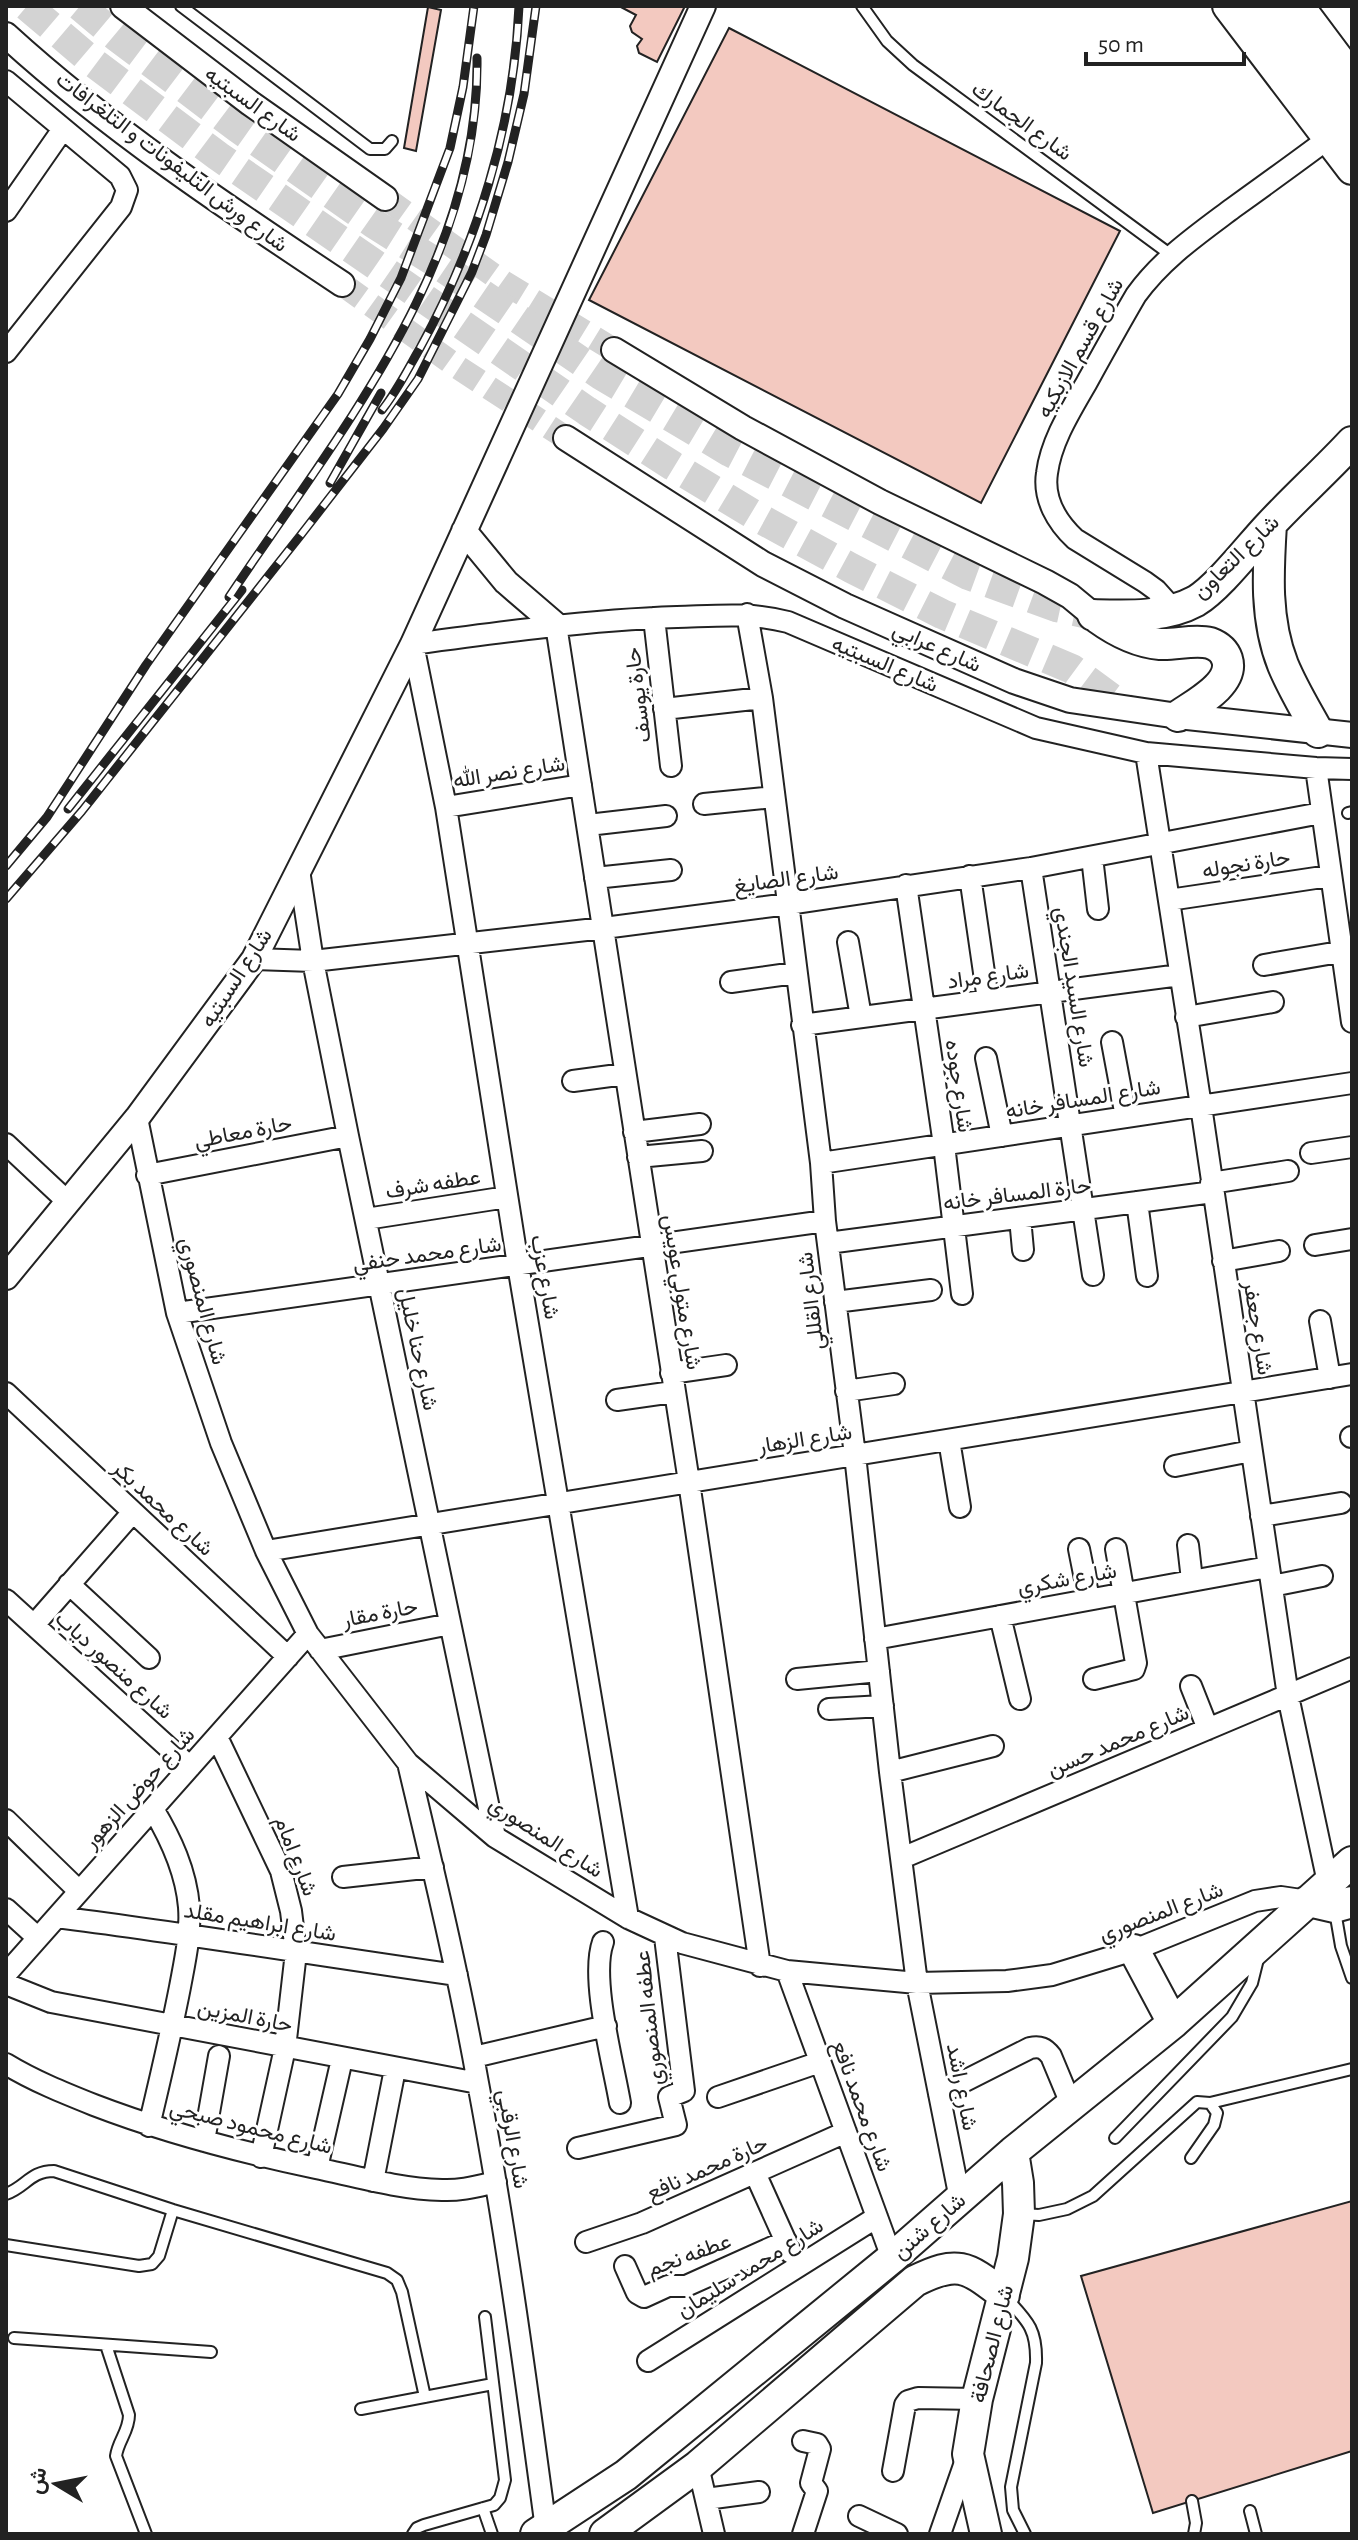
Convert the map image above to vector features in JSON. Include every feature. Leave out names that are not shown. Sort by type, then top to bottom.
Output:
[{"type":"highway","points":[[1262,6],[1340,134]]},
{"type":"highway","points":[[1296,6],[1352,81]]},
{"type":"main road","points":[[1228,6],[1340,134],[1352,169]]},
{"type":"main road","points":[[1315,6],[1352,54]]},
{"type":"main road","name":"شارع التعاون","points":[[1093,615],[1135,616],[1173,609],[1197,600],[1352,442]]},
{"type":"main road","points":[[1271,524],[1268,575],[1274,636],[1283,664],[1318,732]]},
{"type":"main road","points":[[1093,615],[1113,629],[1136,639],[1160,644],[1208,642],[1222,648],[1228,661],[1227,675],[1218,686],[1178,716]]},
{"type":"main road","name":"شارع شنن","points":[[541,2531],[626,2475],[892,2258],[1013,2152],[1173,2023],[1260,1945],[1331,1899],[1352,1862]]},
{"type":"main road","points":[[1134,1950],[1173,2023]]},
{"type":"main road","name":"شارع الصحافة","points":[[986,2534],[968,2454],[977,2399],[1013,2258],[1019,2214],[1013,2152]]},
{"type":"main road","points":[[929,2227],[954,2267],[969,2271],[1004,2295]]},
{"type":"main road","name":"شارع شنن","points":[[605,2534],[698,2466],[915,2281],[954,2267]]},
{"type":"street","name":"شارع السبتيه","points":[[6,1277],[137,1118],[254,959],[413,644],[703,6]]},
{"type":"street","name":"شارع السبتيه","points":[[136,13],[250,103],[385,198]]},
{"type":"street","name":"شارع ورش التليفونات و التلغرافات","points":[[6,35],[113,124],[206,194],[342,284]]},
{"type":"street","points":[[6,352],[121,207],[127,190],[120,176],[8,86]]},
{"type":"street","points":[[6,211],[63,129]]},
{"type":"street","name":"شارع قسم الازبكيه","points":[[1173,609],[1156,590],[1066,531],[1053,511],[1046,475],[1057,438],[1136,295],[1171,255],[1340,134]]},
{"type":"street","points":[[614,350],[743,428],[880,502],[1045,582],[1070,596],[1093,615]]},
{"type":"street","name":"شارع عرابي","points":[[566,438],[763,564],[845,606],[1014,681],[1070,700],[1178,716],[1352,735]]},
{"type":"street","points":[[464,531],[506,582],[556,625]]},
{"type":"street","name":"شارع السبتيه","points":[[413,644],[556,625],[747,614],[788,622],[1036,728],[1146,753],[1352,769]]},
{"type":"street","name":"شارع القللي","points":[[747,614],[762,698],[821,1163],[825,1221],[917,1983]]},
{"type":"street","name":"حارة يوسف","points":[[654,618],[671,766]]},
{"type":"street","name":"شارع متولي عويس","points":[[556,625],[689,1482],[760,1966]]},
{"type":"street","name":"شارع عزب","points":[[413,644],[446,807],[518,1265],[628,1918]]},
{"type":"street","points":[[664,709],[762,698]]},
{"type":"street","name":"شارع جعفر","points":[[1146,753],[1288,1696],[1331,1899]]},
{"type":"street","points":[[1316,768],[1329,876],[1346,951],[1352,1022]]},
{"type":"street","name":"شارع نصر الله","points":[[446,807],[581,785]]},
{"type":"street","points":[[704,804],[774,797]]},
{"type":"street","name":"شارع الصايغ","points":[[254,959],[313,961],[788,904],[1031,868],[1321,813]]},
{"type":"street","points":[[588,825],[666,816]]},
{"type":"street","points":[[1092,857],[1098,909]]},
{"type":"street","name":"شارع السيد الجندي","points":[[1031,868],[1093,1275]]},
{"type":"street","name":"شارع حنا خليل","points":[[299,870],[313,961],[348,1136],[495,1837]]},
{"type":"street","points":[[595,878],[671,870]]},
{"type":"street","points":[[970,876],[988,1000]]},
{"type":"street","name":"حارة نجوله","points":[[1169,900],[1329,876]]},
{"type":"street","name":"شارع جوده","points":[[906,885],[962,1294]]},
{"type":"street","points":[[848,942],[861,1017]]},
{"type":"street","points":[[1264,965],[1346,951]]},
{"type":"street","points":[[731,982],[795,973]]},
{"type":"street","name":"شارع مراد","points":[[802,1025],[1180,975]]},
{"type":"street","points":[[1186,1017],[1273,1002]]},
{"type":"street","points":[[1112,1042],[1126,1117]]},
{"type":"street","points":[[986,1058],[1002,1136]]},
{"type":"street","points":[[573,1081],[625,1074]]},
{"type":"street","name":"شارع المسافر خانه","points":[[821,1163],[1352,1083]]},
{"type":"street","name":"شارع المنصوري","points":[[137,1118],[177,1313],[221,1443],[266,1551],[314,1642],[408,1763],[495,1837],[665,1937],[760,1966],[787,1971],[917,1983],[1007,1981],[1052,1975],[1134,1950],[1255,1901],[1281,1897],[1331,1899]]},
{"type":"street","points":[[634,1132],[700,1124]]},
{"type":"street","name":"حارة معاطي","points":[[147,1175],[348,1136]]},
{"type":"street","points":[[6,1144],[68,1202]]},
{"type":"street","points":[[1311,1153],[1352,1147]]},
{"type":"street","points":[[638,1157],[702,1151]]},
{"type":"street","name":"حارة المسافر خانه","points":[[828,1243],[1137,1202],[1288,1171]]},
{"type":"street","name":"عطفه شرف","points":[[366,1219],[507,1197]]},
{"type":"street","points":[[1137,1202],[1147,1276]]},
{"type":"street","points":[[1020,1218],[1023,1250]]},
{"type":"street","name":"شارع محمد حنفي","points":[[177,1313],[825,1221]]},
{"type":"street","points":[[1315,1245],[1352,1239]]},
{"type":"street","points":[[1223,1261],[1279,1251]]},
{"type":"street","points":[[835,1302],[931,1290]]},
{"type":"street","points":[[1320,1321],[1330,1378]]},
{"type":"street","points":[[617,1400],[726,1365]]},
{"type":"street","name":"شارع الزهار","points":[[266,1551],[1352,1374]]},
{"type":"street","points":[[846,1391],[894,1384]]},
{"type":"street","name":"شارع محمد بكر","points":[[6,1393],[288,1657]]},
{"type":"street","points":[[949,1440],[960,1507]]},
{"type":"street","points":[[1175,1466],[1251,1451]]},
{"type":"street","points":[[1261,1516],[1341,1503]]},
{"type":"street","points":[[34,1625],[133,1512]]},
{"type":"street","points":[[1188,1545],[1192,1580]]},
{"type":"street","points":[[1079,1549],[1089,1599]]},
{"type":"street","points":[[1094,1679],[1136,1666],[1116,1549]]},
{"type":"street","name":"شارع شكري","points":[[875,1639],[1192,1580],[1322,1576]]},
{"type":"street","points":[[69,1584],[149,1658]]},
{"type":"street","name":"شارع منصور دياب","points":[[6,1600],[190,1767]]},
{"type":"street","points":[[1000,1616],[1020,1699]]},
{"type":"street","name":"حارة مقار","points":[[314,1642],[450,1624]]},
{"type":"street","name":"شارع حوض الزهور","points":[[6,1974],[288,1657],[314,1642]]},
{"type":"street","name":"شارع محمد حسن","points":[[902,1858],[1352,1668]]},
{"type":"street","points":[[797,1679],[879,1671]]},
{"type":"street","points":[[1191,1686],[1208,1729]]},
{"type":"street","points":[[829,1709],[883,1706]]},
{"type":"street","name":"شارع امام","points":[[217,1737],[281,1871],[291,1911],[296,1952],[285,2048],[261,2157]]},
{"type":"street","points":[[890,1772],[993,1746]]},
{"type":"street","name":"شارع الرقبي","points":[[408,1763],[457,1975],[496,2182],[515,2296],[541,2531]]},
{"type":"street","points":[[149,2126],[189,1934],[185,1879],[176,1852],[153,1809]]},
{"type":"street","points":[[6,1820],[79,1891]]},
{"type":"street","points":[[343,1877],[433,1867]]},
{"type":"street","points":[[6,1909],[38,1938]]},
{"type":"street","name":"شارع ابراهيم مقلد","points":[[57,1917],[457,1975]]},
{"type":"street","name":"عطفه المنصوري","points":[[578,2148],[676,2125],[669,2097],[684,2091],[665,1937]]},
{"type":"street","points":[[603,1942],[598,1975],[620,2103]]},
{"type":"street","name":"شارع محمد نافع","points":[[787,1971],[892,2258]]},
{"type":"street","name":"شارع راشد","points":[[917,1983],[960,2199]]},
{"type":"street","name":"حارة المزين","points":[[6,1984],[51,2002],[478,2083]]},
{"type":"street","points":[[474,2057],[606,2026]]},
{"type":"street","points":[[939,2094],[1038,2046],[1046,2049],[1051,2056],[1071,2104]]},
{"type":"street","points":[[204,2141],[219,2056]]},
{"type":"street","points":[[317,2168],[342,2059]]},
{"type":"street","points":[[718,2097],[820,2062]]},
{"type":"street","name":"شارع محمود صبحي","points":[[6,2064],[39,2083],[149,2126],[261,2157],[373,2181],[443,2190],[469,2189],[496,2182]]},
{"type":"street","points":[[373,2181],[395,2069]]},
{"type":"street","name":"حارة محمد نافع","points":[[586,2242],[642,2223],[846,2132]]},
{"type":"street","points":[[755,2173],[797,2267]]},
{"type":"street","name":"شارع محمد سليمان","points":[[648,2361],[877,2217]]},
{"type":"street","name":"عطفه نجم","points":[[625,2266],[637,2293],[644,2297],[668,2286],[686,2286],[786,2241]]},
{"type":"street","points":[[893,2471],[908,2401],[918,2398],[977,2399]]},
{"type":"street","points":[[803,2441],[817,2444],[820,2449],[811,2483],[817,2491],[803,2534]]},
{"type":"street","points":[[940,2534],[968,2454]]},
{"type":"street","points":[[698,2466],[714,2534]]},
{"type":"street","points":[[706,2499],[759,2492]]},
{"type":"street","points":[[859,2516],[897,2534]]},
{"type":"lane","points":[[181,6],[370,149],[385,149],[392,141]]},
{"type":"lane","name":"شارع الجمارك","points":[[862,6],[887,41],[906,60],[1171,255]]},
{"type":"lane","points":[[1331,1899],[1341,1946],[1352,1978]]},
{"type":"lane","points":[[1115,2138],[1232,2017],[1252,1983],[1260,1945]]},
{"type":"lane","points":[[1019,2214],[1039,2215],[1067,2209],[1093,2196],[1197,2102],[1210,2103],[1352,2069]]},
{"type":"lane","points":[[1191,2158],[1214,2125],[1217,2113],[1210,2103]]},
{"type":"lane","points":[[6,2194],[32,2175],[54,2171],[173,2210],[387,2273],[397,2280],[402,2292],[425,2397]]},
{"type":"lane","points":[[6,2245],[139,2266],[152,2264],[159,2256],[173,2210]]},
{"type":"lane","points":[[1004,2295],[1035,2334],[1036,2363],[1011,2487],[1013,2510],[1025,2534]]},
{"type":"lane","points":[[413,2534],[417,2528],[494,2505],[500,2498],[505,2480],[485,2317]]},
{"type":"lane","points":[[14,2338],[211,2352]]},
{"type":"lane","points":[[106,2345],[129,2415],[129,2427],[117,2446],[116,2456],[146,2534]]},
{"type":"lane","points":[[361,2409],[493,2384]]},
{"type":"lane","points":[[1192,2501],[1196,2523],[1194,2534]]},
{"type":"lane","points":[[483,2508],[492,2534]]},
{"type":"lane","points":[[1250,2511],[1256,2534]]},
{"type":"building","points":[[619,6],[685,6],[657,62],[639,53],[637,46],[642,39],[632,32],[630,26],[636,15]]},
{"type":"building","points":[[428,7],[441,10],[416,151],[404,148]]},
{"type":"building","points":[[729,28],[1120,231],[981,503],[589,300]]},
{"type":"building","points":[[1352,2201],[1352,2451],[1153,2513],[1081,2276]]},
{"type":"tunnel","points":[[27,6],[94,63],[218,156],[587,411],[761,519],[942,614],[1072,669],[1126,709]]},
{"type":"tunnel","points":[[80,6],[238,128],[373,223],[601,375],[730,452],[968,575],[1056,607],[1093,615]]},
{"type":"tunnel","points":[[385,198],[503,282],[614,350]]},
{"type":"tunnel","points":[[342,284],[456,366],[566,438]]},
{"type":"railway","points":[[6,866],[47,817],[146,665],[338,394],[370,339],[401,278],[450,148],[463,87],[474,6]]},
{"type":"railway","points":[[382,410],[420,348],[459,267],[475,225],[501,139],[516,51],[519,6]]},
{"type":"railway","points":[[6,899],[82,811],[300,536],[418,379],[472,272],[486,235],[524,94],[536,6]]},
{"type":"railway","points":[[229,597],[356,409],[395,344],[429,277],[455,207],[472,134],[477,58]]},
{"type":"railway","points":[[330,483],[381,393]]},
{"type":"railway","points":[[68,809],[242,590]]}]
